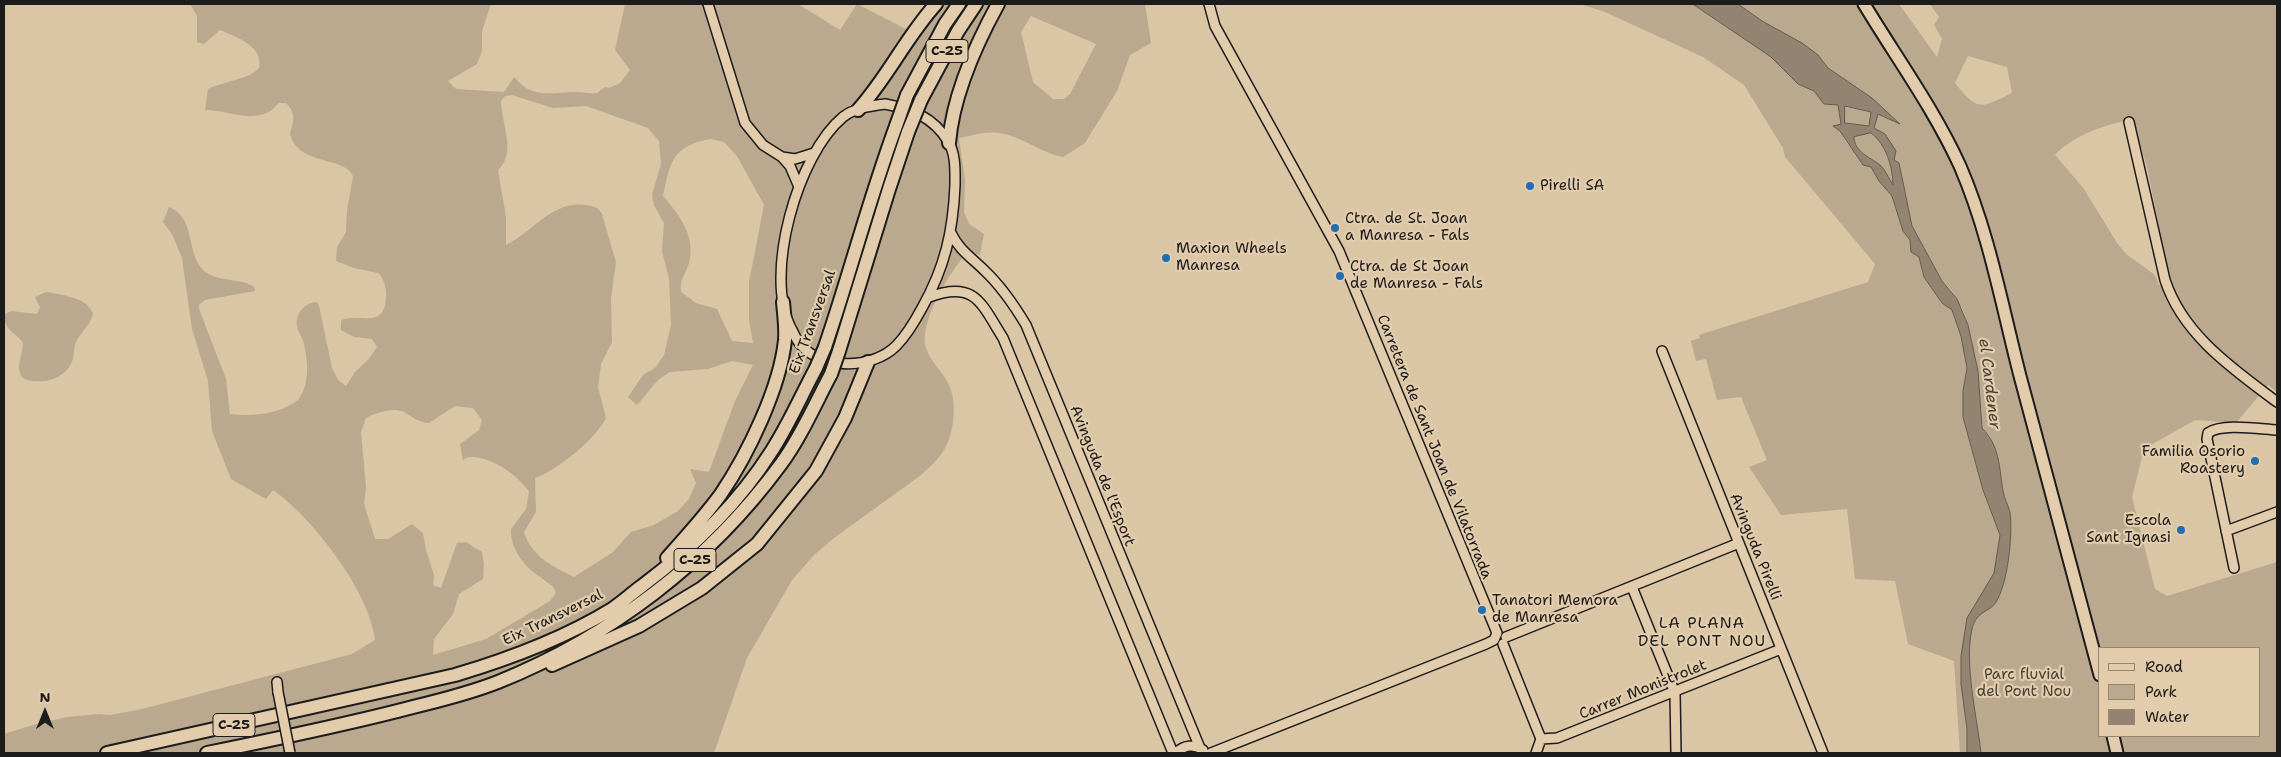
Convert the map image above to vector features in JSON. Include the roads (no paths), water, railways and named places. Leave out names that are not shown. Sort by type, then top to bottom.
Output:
[{"type":"highway","points":[[858,110],[878,88],[891,64],[936,4]]},
{"type":"highway","name":"Eix Transversal","points":[[107,753],[455,675],[494,663],[536,647],[613,608],[671,564],[707,530],[736,497],[770,453],[816,368],[844,292],[874,186],[908,95],[945,24],[959,4]]},
{"type":"highway","name":"Eix Transversal","points":[[207,753],[366,720],[460,695],[498,682],[586,639],[624,615],[712,545],[747,508],[782,463],[831,374],[908,132],[921,100],[958,31],[976,4]]},
{"type":"highway","points":[[949,143],[950,119],[956,101],[984,29],[998,4]]},
{"type":"highway","points":[[613,608],[657,569],[720,494],[738,464],[770,397],[778,371],[785,337],[783,302]]},
{"type":"highway","points":[[498,682],[536,673],[639,626],[702,588],[757,544],[816,471],[845,418],[868,362]]},
{"type":"main road","points":[[1864,4],[1940,127],[1960,167],[1976,208],[1997,280],[2039,448],[2098,668]]},
{"type":"main road","points":[[2113,737],[2117,753]]},
{"type":"street","points":[[708,4],[745,123],[763,145],[782,157],[790,166],[799,187]]},
{"type":"street","name":"Carretera de Sant Joan de Vilatorrada","points":[[1210,4],[1215,26],[1338,251],[1541,739]]},
{"type":"street","points":[[885,104],[906,107],[923,115],[935,124],[949,143],[955,164],[951,232],[946,257],[929,297],[912,327],[896,346],[868,362],[852,364],[833,362],[812,354],[800,344],[788,322],[783,302],[781,274],[784,244],[799,187],[814,153],[844,116],[866,106],[885,104]]},
{"type":"street","points":[[2129,122],[2171,300],[2185,322],[2221,358],[2277,402]]},
{"type":"street","points":[[782,157],[795,158],[814,153]]},
{"type":"street","name":"Avinguda de l'Esport","points":[[951,232],[960,249],[984,269],[1013,302],[1026,325],[1203,751]]},
{"type":"street","name":"Avinguda de l'Esport","points":[[929,297],[946,290],[960,290],[974,296],[986,310],[1003,338],[1175,753],[1187,747],[1203,751]]},
{"type":"street","name":"Avinguda Pirelli","points":[[1662,350],[1823,753]]},
{"type":"street","points":[[2234,568],[2207,439],[2208,432],[2222,427],[2277,430]]},
{"type":"street","points":[[2226,531],[2277,512]]},
{"type":"street","points":[[1211,753],[1739,543]]},
{"type":"street","points":[[1632,587],[1674,693],[1676,753]]},
{"type":"street","name":"Carrer Monistrolet","points":[[1541,739],[1557,738],[1781,649]]},
{"type":"street","points":[[277,682],[290,753]]},
{"type":"street","points":[[1536,753],[1541,739]]},
{"type":"water","points":[[1693,4],[1738,4],[1762,21],[1802,43],[1818,55],[1828,68],[1872,98],[1900,124],[1878,114],[1874,128],[1885,134],[1896,151],[1894,160],[1899,163],[1912,226],[1942,281],[1957,299],[1968,325],[1978,371],[1982,428],[1996,450],[2011,521],[2009,558],[2004,583],[1996,602],[1980,615],[1974,623],[1970,643],[1970,674],[1981,753],[1967,753],[1967,729],[1961,684],[1961,656],[1967,618],[1994,573],[2000,535],[1983,490],[1963,417],[1963,391],[1967,368],[1961,336],[1952,310],[1942,303],[1924,277],[1919,257],[1911,252],[1910,240],[1903,231],[1892,196],[1879,181],[1871,167],[1863,165],[1840,131],[1833,126],[1841,124],[1838,105],[1824,104],[1814,91],[1798,84],[1771,57]],"holes":[[[1845,106],[1871,112],[1869,126],[1845,123]],[[1871,133],[1881,143],[1888,156],[1893,185],[1882,167],[1863,154],[1857,147],[1854,137]]]},
{"type":"place","name":"Pirelli SA","points":[[1530,186]]},
{"type":"place","name":"Ctra. de St. Joan a Manresa - Fals","points":[[1335,228]]},
{"type":"place","name":"Maxion Wheels Manresa","points":[[1166,258]]},
{"type":"place","name":"Ctra. de St Joan de Manresa - Fals","points":[[1340,276]]},
{"type":"place","name":"Familia Osorio Roastery","points":[[2255,461]]},
{"type":"place","name":"Escola Sant Ignasi","points":[[2181,530]]},
{"type":"place","name":"Tanatori Memora de Manresa","points":[[1482,610]]},
{"type":"district","name":"LA PLANA DEL PONT NOU","points":[[1702,633]]},
{"type":"water label","name":"el Cardener","points":[[1989,384]]},
{"type":"park label","name":"Parc fluvial del Pont Nou","points":[[2024,684]]}]
